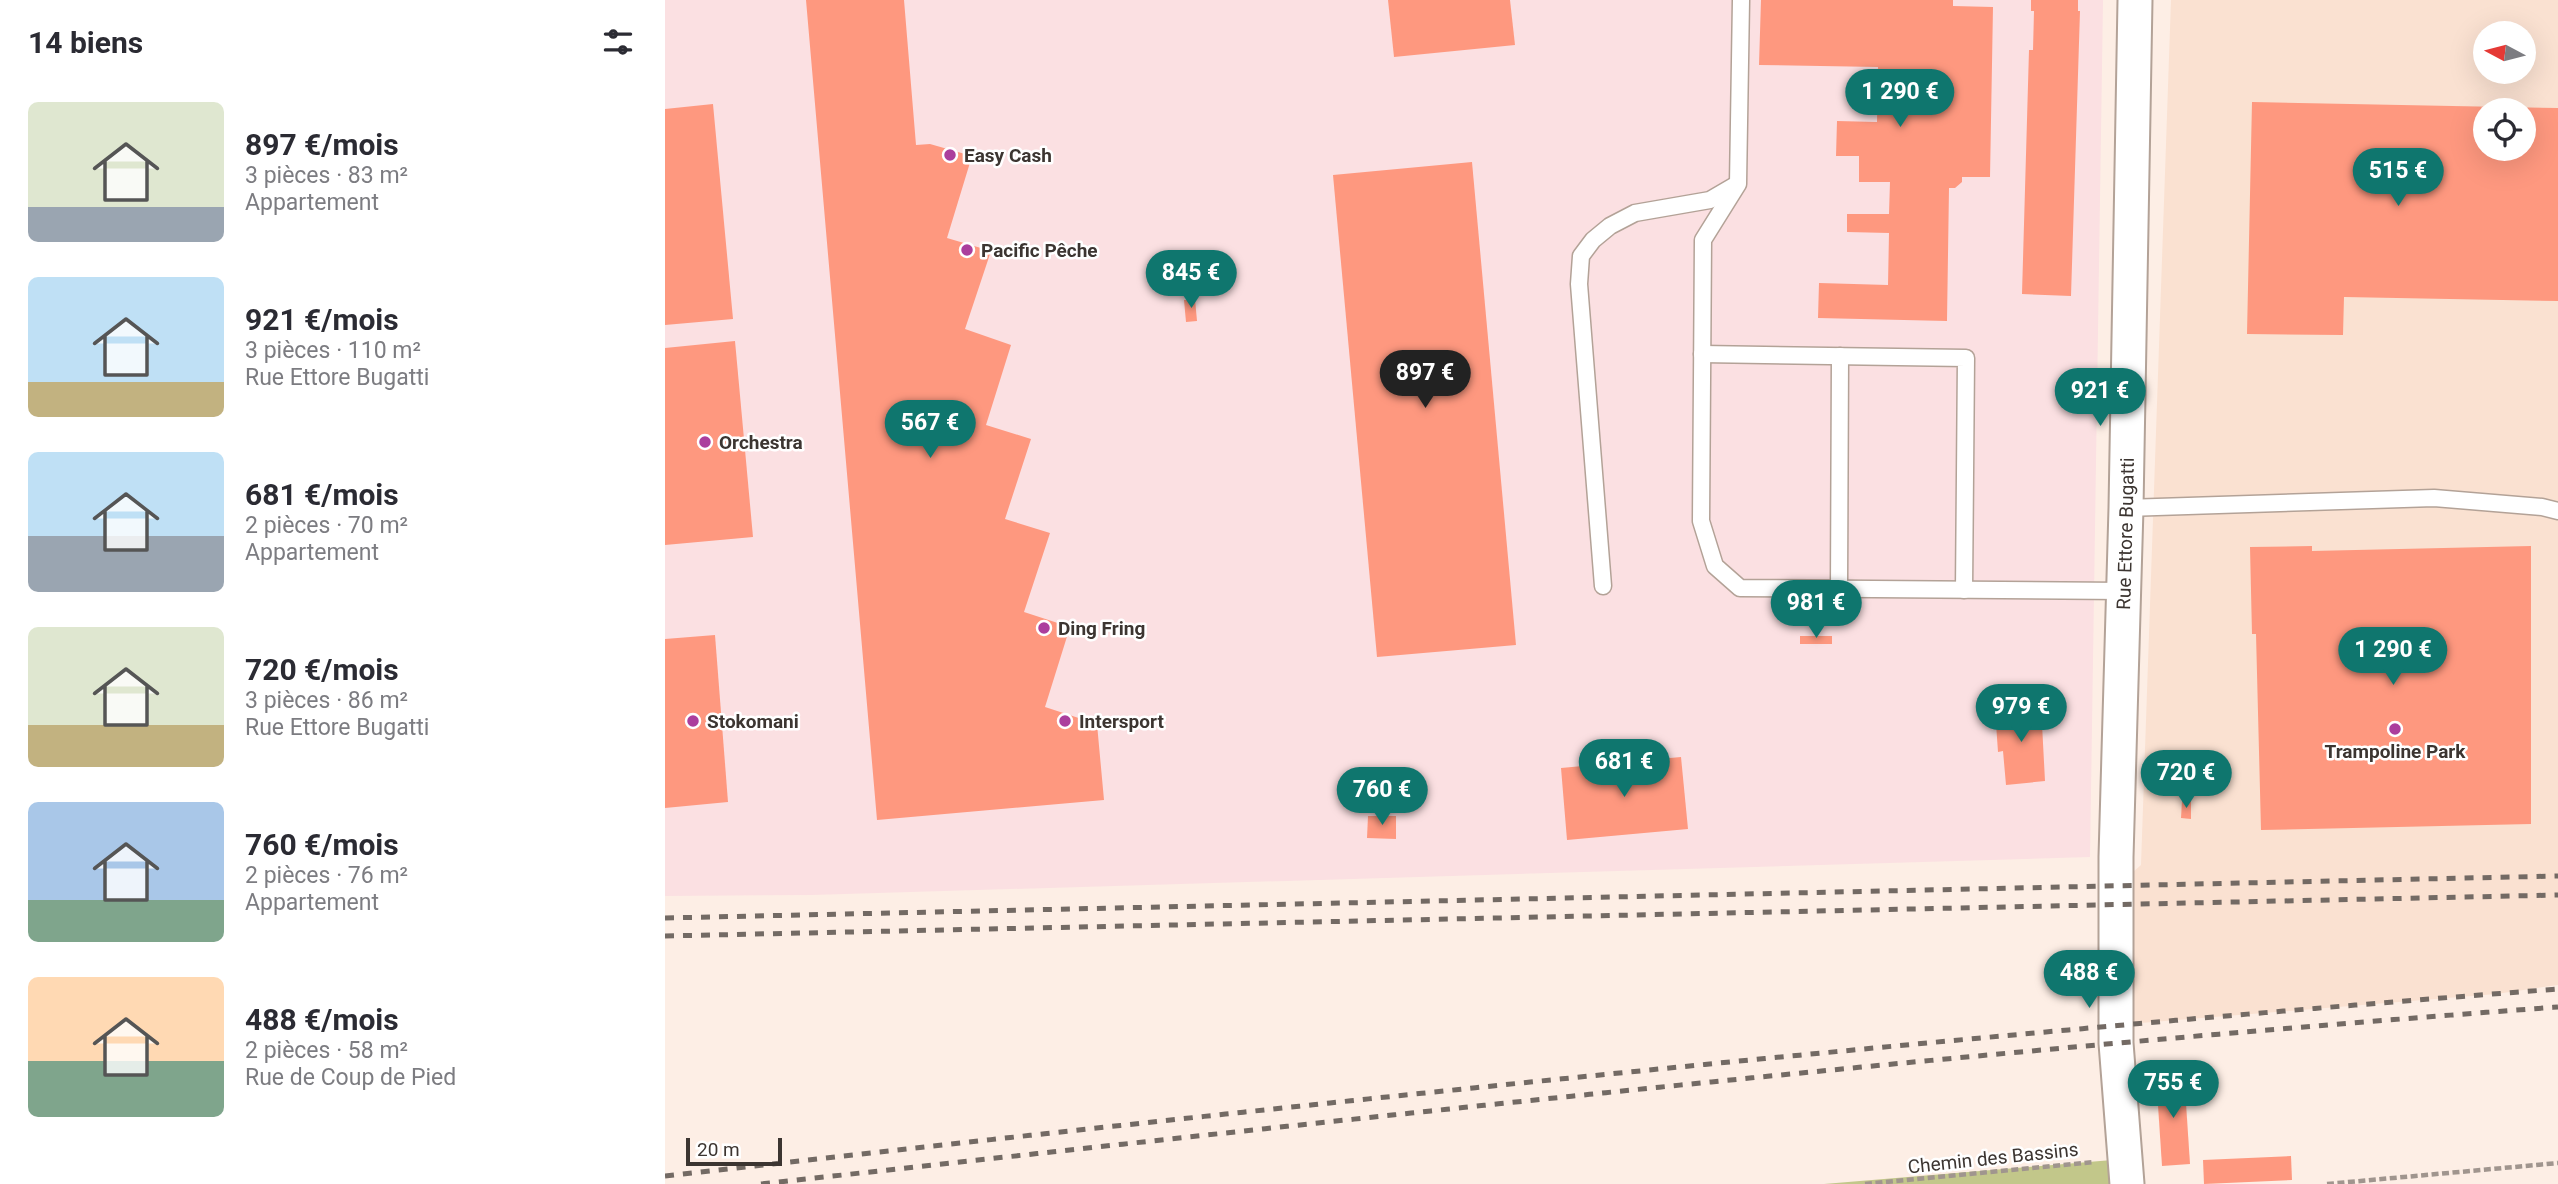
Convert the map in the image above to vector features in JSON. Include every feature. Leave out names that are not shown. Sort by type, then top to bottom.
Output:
[{"type":"street","name":"Rue Ettore Bugatti","points":[[2125,1171],[2116,1043],[2116,858],[2126,508],[2135,0]]},
{"type":"lane","points":[[1741,0],[1738,184],[1703,240],[1701,521],[1715,566],[1740,588],[2123,591]]},
{"type":"lane","points":[[1603,586],[1579,284],[1581,256],[1593,240],[1610,226],[1635,213],[1710,200],[1738,184]]},
{"type":"lane","points":[[1702,354],[1966,358],[1964,590]]},
{"type":"lane","points":[[1839,589],[1840,356]]},
{"type":"lane","points":[[2126,508],[2434,498],[2542,507],[2558,511]]},
{"type":"path","points":[[2327,1184],[2558,1163]]},
{"type":"path","name":"Chemin des Bassins","points":[[1865,1184],[2125,1171]]},
{"type":"shaded area","points":[[665,0],[2103,0],[2090,857],[812,895],[665,896]]},
{"type":"shaded area","points":[[2171,0],[2558,0],[2558,985],[2496,994],[2116,1025],[2117,886],[2141,865]]},
{"type":"green space","points":[[2124,1159],[2127,1184],[1824,1184]]},
{"type":"building","points":[[806,0],[904,0],[916,145],[930,144],[972,156],[947,238],[991,251],[965,329],[1011,345],[986,425],[1031,439],[1005,519],[1050,533],[1024,612],[1070,627],[1045,707],[1097,724],[1104,800],[877,820]]},
{"type":"building","points":[[1388,0],[1510,0],[1515,45],[1394,57]]},
{"type":"building","points":[[1761,0],[1953,0],[1953,6],[1993,7],[1990,177],[1962,177],[1962,182],[1955,188],[1949,188],[1947,321],[1818,318],[1819,283],[1888,285],[1889,233],[1847,232],[1847,214],[1889,214],[1890,182],[1859,182],[1859,156],[1836,156],[1837,121],[1877,122],[1878,67],[1759,65]]},
{"type":"building","points":[[2031,0],[2078,0],[2080,11],[2071,296],[2022,294],[2029,50],[2033,50],[2034,11],[2031,11]]},
{"type":"building","points":[[2252,102],[2473,106],[2473,161],[2536,161],[2536,108],[2558,108],[2558,301],[2344,297],[2343,335],[2247,334]]},
{"type":"building","points":[[713,104],[733,319],[665,325],[665,109]]},
{"type":"building","points":[[1472,162],[1516,645],[1377,657],[1333,175]]},
{"type":"building","points":[[1195,299],[1197,321],[1186,322],[1184,300]]},
{"type":"building","name":"Orchestra","points":[[735,341],[753,537],[665,545],[665,348]]},
{"type":"building","name":"Trampoline Park","points":[[2312,546],[2312,551],[2531,546],[2531,824],[2261,830],[2256,634],[2252,634],[2250,547]]},
{"type":"building","name":"Stokomani","points":[[715,635],[728,802],[665,808],[665,639]]},
{"type":"building","points":[[1800,636],[1832,636],[1832,644],[1800,644]]},
{"type":"building","points":[[2041,705],[2045,781],[2006,785],[2003,751],[1998,752],[1995,709]]},
{"type":"building","points":[[1681,757],[1688,829],[1567,840],[1561,768]]},
{"type":"building","points":[[2182,801],[2191,801],[2191,819],[2181,818]]},
{"type":"building","points":[[1368,816],[1396,816],[1396,839],[1367,838]]},
{"type":"building","points":[[2184,1073],[2190,1164],[2162,1166],[2156,1075]]},
{"type":"building","points":[[2291,1156],[2292,1180],[2204,1184],[2203,1160]]},
{"type":"railway","points":[[665,918],[2558,876]]},
{"type":"railway","points":[[665,936],[2558,895]]},
{"type":"railway","points":[[665,1176],[1611,1074],[2084,1028],[2558,989]]},
{"type":"railway","points":[[761,1184],[1883,1065],[2558,1007]]},
{"type":"place","name":"Easy Cash","points":[[950,155]]},
{"type":"place","name":"Pacific Pêche","points":[[967,250]]},
{"type":"place","name":"Orchestra","points":[[705,442]]},
{"type":"place","name":"Ding Fring","points":[[1044,628]]},
{"type":"place","name":"Stokomani","points":[[693,721]]},
{"type":"place","name":"Intersport","points":[[1065,721]]},
{"type":"place","name":"Trampoline Park","points":[[2395,729]]}]
